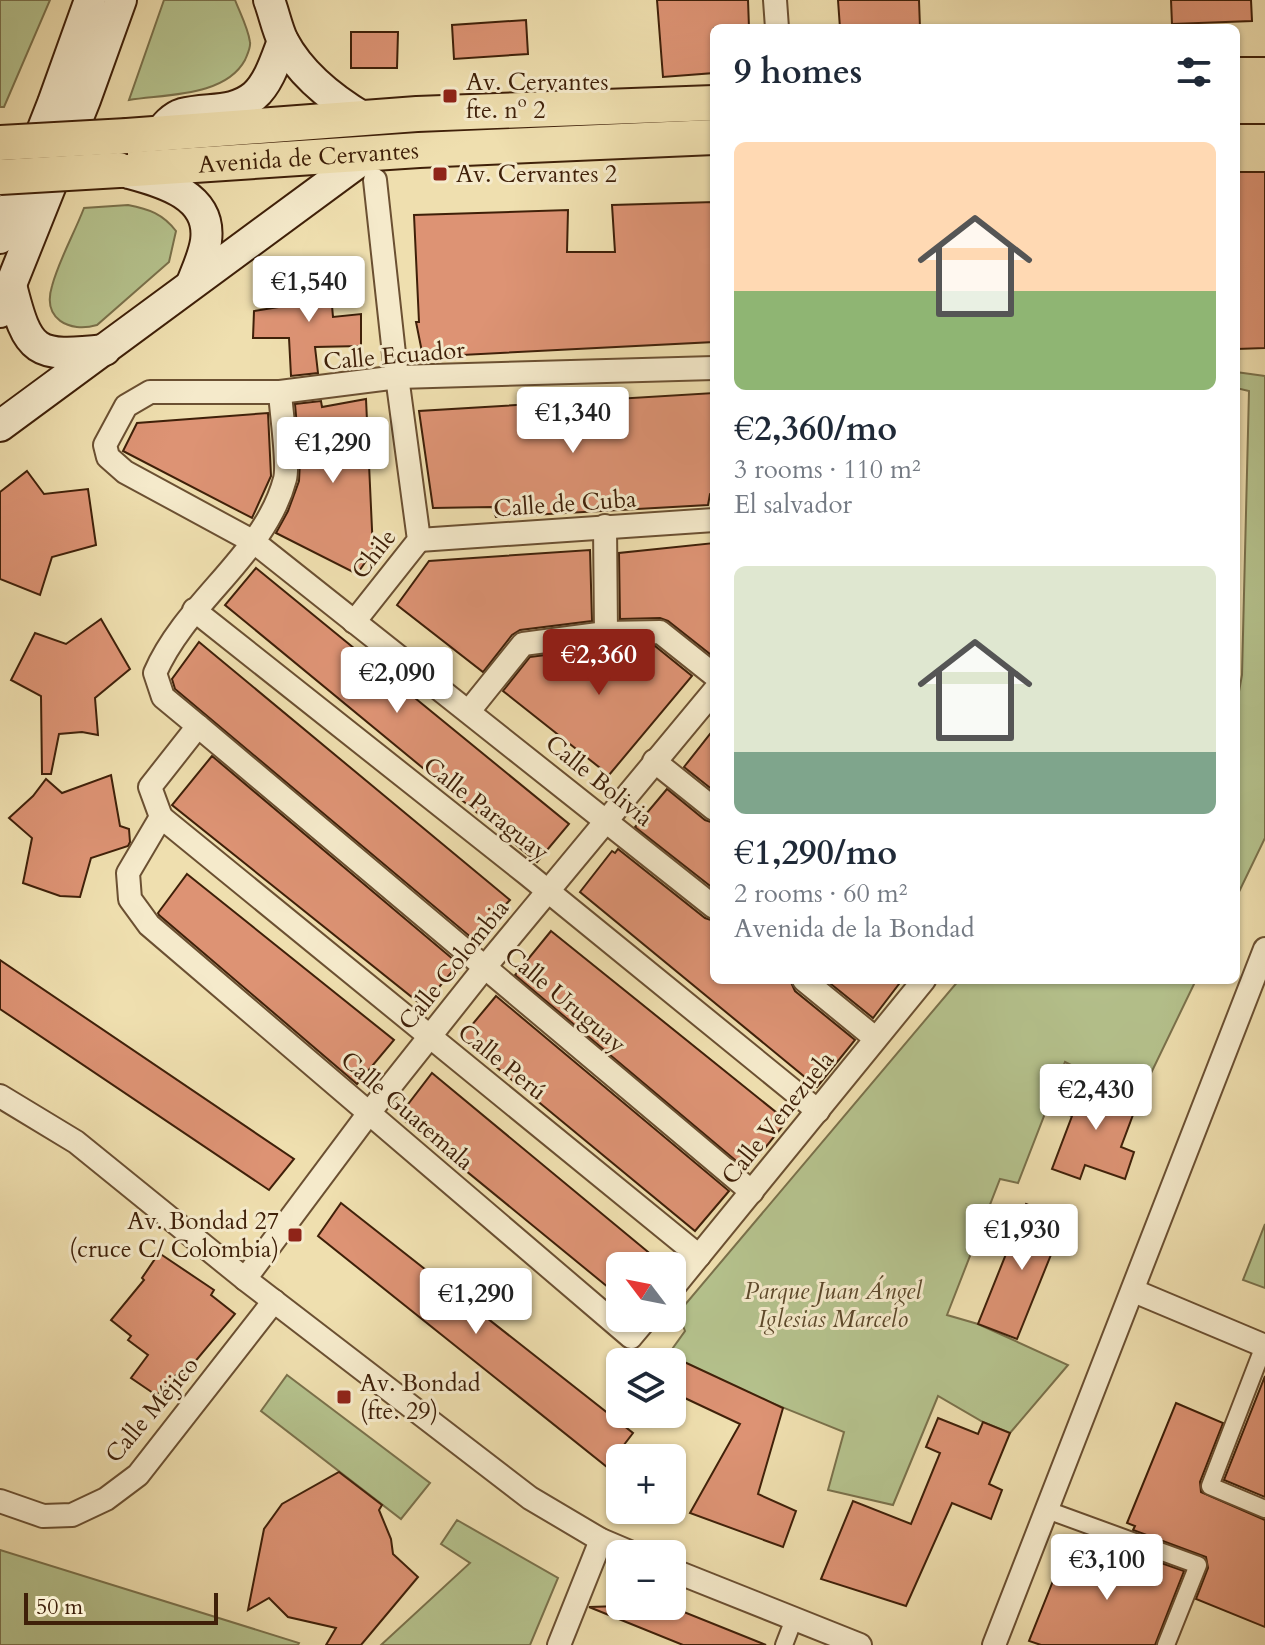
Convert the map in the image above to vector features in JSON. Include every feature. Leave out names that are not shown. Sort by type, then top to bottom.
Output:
[{"type":"main road","points":[[0,238],[90,0]]},
{"type":"main road","points":[[107,350],[58,354],[36,345],[5,299],[85,100],[121,0]]},
{"type":"main road","points":[[269,0],[283,41],[327,94],[364,118]]},
{"type":"main road","points":[[143,135],[181,114],[231,109],[255,95],[270,75],[283,41]]},
{"type":"main road","points":[[1240,75],[1265,75]]},
{"type":"main road","name":"Avenida de Cervantes","points":[[0,143],[364,118],[710,103]]},
{"type":"main road","points":[[1240,106],[1265,106]]},
{"type":"main road","name":"Avenida de Cervantes","points":[[0,177],[119,170],[372,167],[419,150],[710,137]]},
{"type":"main road","points":[[0,426],[107,350],[192,283],[372,167]]},
{"type":"main road","points":[[119,170],[166,183],[189,197],[204,217],[206,241],[192,283]]},
{"type":"street","points":[[775,0],[777,24]]},
{"type":"street","name":"Chile","points":[[354,622],[419,540],[372,167]]},
{"type":"street","name":"Calle Ecuador","points":[[105,445],[126,406],[150,392],[280,392],[398,377],[710,368]]},
{"type":"street","points":[[194,610],[254,542],[285,477],[280,392]]},
{"type":"street","name":"Calle Bolivia","points":[[105,445],[108,457],[125,472],[254,542],[710,904]]},
{"type":"street","name":"Calle de Cuba","points":[[419,540],[710,520]]},
{"type":"street","points":[[605,526],[606,633]]},
{"type":"street","name":"Calle Uruguay","points":[[194,610],[165,649],[155,673],[163,697],[752,1192]]},
{"type":"street","name":"Calle Paraguay","points":[[194,610],[818,1111]]},
{"type":"street","points":[[469,711],[523,644],[606,633],[660,632],[710,672]]},
{"type":"street","name":"Calle Colombia","points":[[245,1279],[369,1113],[485,967],[654,761],[710,701]]},
{"type":"street","points":[[161,817],[150,787],[198,726]]},
{"type":"street","points":[[654,761],[710,806]]},
{"type":"street","name":"Calle Guatemala","points":[[161,817],[128,873],[130,899],[149,925],[606,1316]]},
{"type":"street","name":"Calle Perú","points":[[161,817],[699,1256]]},
{"type":"street","points":[[994,1645],[1265,949]]},
{"type":"street","points":[[809,984],[875,1038]]},
{"type":"street","name":"Calle Venezuela","points":[[686,1272],[921,984]]},
{"type":"street","points":[[0,1096],[76,1142],[245,1279],[530,1498],[606,1542]]},
{"type":"street","points":[[1134,1291],[1264,1346],[1210,1486],[1265,1509]]},
{"type":"street","name":"Calle Méjico","points":[[0,1501],[43,1516],[72,1515],[106,1499],[138,1475],[274,1301]]},
{"type":"street","points":[[1047,1510],[1198,1565],[1166,1645]]},
{"type":"street","points":[[559,1645],[601,1540]]},
{"type":"street","points":[[686,1576],[860,1645]]},
{"type":"street","points":[[784,1645],[794,1619]]},
{"type":"green space","points":[[0,0],[50,0],[4,107],[0,107]]},
{"type":"green space","points":[[164,0],[235,0],[246,26],[249,51],[236,72],[224,81],[193,92],[129,100]]},
{"type":"green space","points":[[128,205],[155,213],[176,231],[169,262],[97,325],[77,327],[60,321],[51,307],[52,286],[84,208]]},
{"type":"green space","points":[[1240,373],[1265,376],[1265,838],[1240,890],[1240,686],[1249,391],[1240,389]]},
{"type":"green space","name":"Parque Juan Ángel Iglesias Marcelo","points":[[956,984],[1194,984],[1140,1096],[1065,1062],[1018,1183],[1000,1179],[947,1315],[978,1324],[1068,1365],[1010,1433],[983,1422],[938,1396],[893,1505],[828,1490],[844,1432],[700,1374],[686,1364],[686,1348],[673,1348],[686,1332],[686,1304]]},
{"type":"green space","points":[[1265,1224],[1265,1288],[1243,1280]]},
{"type":"green space","points":[[287,1375],[430,1483],[401,1519],[261,1411]]},
{"type":"green space","points":[[457,1520],[558,1578],[530,1645],[381,1645],[470,1563],[441,1544]]},
{"type":"green space","points":[[0,1550],[299,1643],[0,1645]]},
{"type":"building","points":[[657,0],[748,0],[749,24],[710,24],[710,73],[663,77]]},
{"type":"building","points":[[838,0],[919,0],[920,24],[840,24]]},
{"type":"building","points":[[1171,0],[1251,0],[1252,21],[1172,24]]},
{"type":"building","points":[[526,20],[528,54],[454,59],[452,25]]},
{"type":"building","points":[[351,32],[398,32],[397,68],[351,68]]},
{"type":"building","points":[[1240,172],[1265,172],[1265,348],[1240,349]]},
{"type":"building","points":[[710,202],[710,342],[423,357],[416,322],[419,322],[414,215],[568,210],[567,252],[615,252],[612,205]]},
{"type":"building","points":[[329,272],[333,317],[361,314],[361,346],[315,347],[318,373],[291,376],[289,338],[253,338],[254,311],[298,304],[297,274]]},
{"type":"building","points":[[710,393],[708,505],[496,517],[492,507],[433,508],[419,411]]},
{"type":"building","points":[[366,399],[373,551],[357,574],[276,533],[299,481],[295,404],[321,401],[322,407]]},
{"type":"building","points":[[268,413],[271,476],[252,518],[123,451],[137,423]]},
{"type":"building","points":[[27,471],[44,494],[88,489],[96,545],[52,557],[40,595],[0,579],[0,492]]},
{"type":"building","points":[[710,543],[710,654],[668,621],[660,618],[620,619],[619,553]]},
{"type":"building","points":[[590,550],[592,621],[520,630],[512,635],[483,672],[397,605],[429,561]]},
{"type":"building","points":[[256,568],[569,824],[537,862],[225,605]]},
{"type":"building","points":[[101,619],[130,669],[95,698],[98,735],[82,732],[59,734],[51,774],[42,774],[41,696],[11,680],[35,633],[66,644]]},
{"type":"building","points":[[199,642],[510,900],[473,939],[175,689],[172,679]]},
{"type":"building","points":[[655,646],[692,676],[609,775],[503,691],[530,657],[607,647]]},
{"type":"building","points":[[710,734],[710,788],[684,767]]},
{"type":"building","points":[[212,756],[454,960],[452,962],[457,966],[423,1006],[172,805]]},
{"type":"building","points":[[111,775],[120,826],[129,829],[128,846],[91,858],[80,897],[60,896],[23,883],[32,838],[9,818],[46,779],[62,793]]},
{"type":"building","points":[[667,789],[710,822],[710,886],[635,827]]},
{"type":"building","points":[[618,849],[710,920],[710,984],[792,984],[795,991],[855,1040],[817,1087],[580,892],[612,851],[615,853]]},
{"type":"building","points":[[187,874],[394,1040],[357,1084],[159,915]]},
{"type":"building","points":[[551,931],[787,1121],[747,1170],[515,975]]},
{"type":"building","points":[[0,960],[294,1159],[269,1190],[0,1009]]},
{"type":"building","points":[[831,984],[899,984],[873,1018]]},
{"type":"building","points":[[496,996],[729,1191],[695,1231],[461,1038]]},
{"type":"building","points":[[432,1073],[648,1252],[606,1252],[606,1286],[399,1116]]},
{"type":"building","points":[[1070,1084],[1110,1099],[1115,1087],[1140,1096],[1121,1147],[1134,1152],[1125,1179],[1085,1165],[1080,1179],[1052,1169],[1072,1116],[1059,1111]]},
{"type":"building","points":[[341,1203],[606,1412],[606,1428],[627,1428],[633,1433],[625,1444],[606,1444],[606,1466],[318,1236]]},
{"type":"building","points":[[1026,1204],[1065,1220],[1017,1339],[978,1324]]},
{"type":"building","points":[[159,1253],[214,1290],[211,1295],[235,1314],[183,1376],[178,1373],[156,1395],[131,1378],[148,1355],[128,1340],[131,1336],[111,1320],[144,1280],[142,1278]]},
{"type":"building","points":[[686,1363],[783,1408],[758,1494],[796,1511],[783,1547],[690,1513],[740,1424],[686,1399]]},
{"type":"building","points":[[1265,1376],[1265,1497],[1224,1480]]},
{"type":"building","points":[[1176,1403],[1223,1423],[1200,1482],[1201,1492],[1265,1520],[1265,1627],[1196,1599],[1208,1568],[1206,1557],[1133,1530],[1135,1526],[1127,1523]]},
{"type":"building","points":[[938,1418],[978,1434],[983,1422],[1010,1433],[989,1484],[1002,1490],[991,1519],[952,1503],[906,1606],[821,1579],[853,1501],[911,1524],[940,1453],[926,1447]]},
{"type":"building","points":[[339,1472],[382,1505],[379,1510],[391,1539],[393,1554],[418,1577],[361,1645],[326,1645],[336,1628],[288,1617],[269,1598],[248,1610],[264,1529],[282,1504]]},
{"type":"building","points":[[1124,1550],[1184,1571],[1155,1645],[1041,1645],[1029,1641],[1065,1551],[1115,1570]]},
{"type":"building","points":[[606,1606],[606,1614],[589,1607]]},
{"type":"building","points":[[686,1613],[766,1645],[683,1645],[621,1620],[686,1620]]},
{"type":"place","name":"Av. Cervantes fte. nº 2","points":[[450,96]]},
{"type":"place","name":"Av. Cervantes 2","points":[[440,174]]},
{"type":"place","name":"Av. Bondad 27 (cruce C/ Colombia)","points":[[295,1235]]},
{"type":"place","name":"Av. Bondad (fte. 29)","points":[[344,1397]]}]
